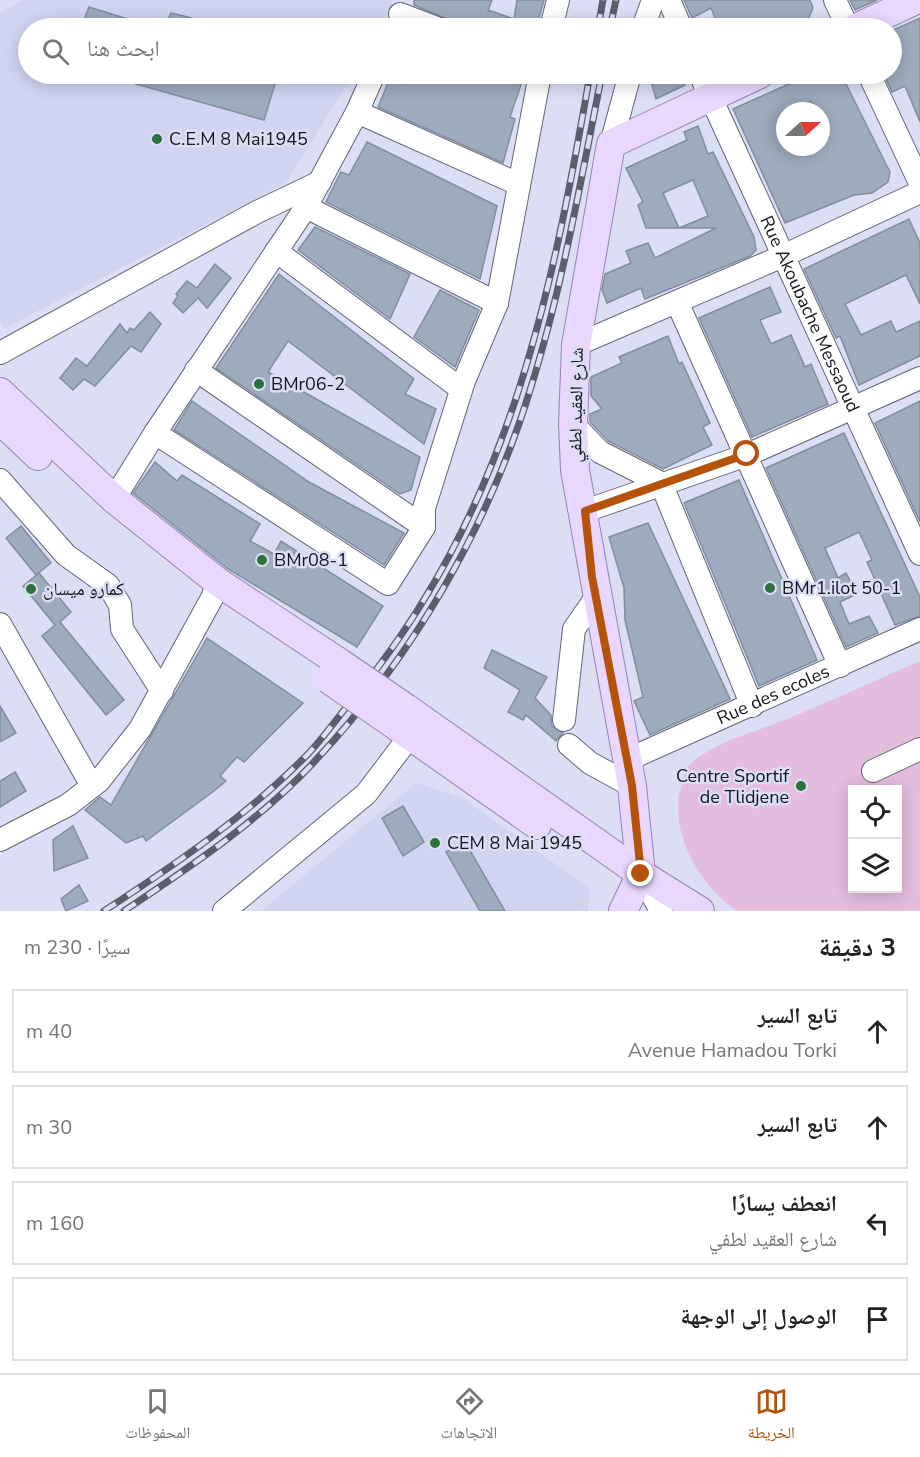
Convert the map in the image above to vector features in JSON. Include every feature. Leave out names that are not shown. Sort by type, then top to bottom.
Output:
[{"type":"main road","points":[[877,18],[916,0]]},
{"type":"main road","points":[[611,144],[705,85]]},
{"type":"main road","name":"شارع العقيد لطفي","points":[[611,144],[576,345],[573,424],[575,470],[585,511],[597,596],[629,773],[633,892]]},
{"type":"main road","points":[[0,393],[215,590]]},
{"type":"main road","points":[[0,420],[71,486],[215,590],[334,671],[633,892],[661,910]]},
{"type":"main road","points":[[633,892],[700,911]]},
{"type":"street","points":[[554,18],[558,0]]},
{"type":"street","points":[[646,18],[653,0]]},
{"type":"street","points":[[669,0],[677,18]]},
{"type":"street","points":[[835,0],[843,18]]},
{"type":"street","points":[[114,499],[196,370],[306,207],[370,84]]},
{"type":"street","points":[[155,433],[388,584],[424,527],[423,508],[461,389],[497,303],[538,84]]},
{"type":"street","points":[[611,144],[627,84]]},
{"type":"street","points":[[874,84],[920,183]]},
{"type":"street","name":"Rue Akoubache Messaoud","points":[[705,85],[920,554]]},
{"type":"street","points":[[357,112],[518,184]]},
{"type":"street","points":[[4,343],[257,212],[320,182]]},
{"type":"street","points":[[576,345],[783,256],[920,192]]},
{"type":"street","points":[[306,207],[497,303]]},
{"type":"street","points":[[276,251],[461,389]]},
{"type":"street","points":[[676,302],[747,454],[840,666]]},
{"type":"street","points":[[196,370],[424,527]]},
{"type":"street","points":[[585,511],[747,454],[920,378]]},
{"type":"street","points":[[573,424],[600,452],[661,483],[752,706]]},
{"type":"street","points":[[0,480],[66,555],[108,585],[120,604],[122,628],[162,691]]},
{"type":"street","points":[[0,840],[68,805],[92,786],[140,729],[215,590]]},
{"type":"street","points":[[564,720],[574,629],[597,596]]},
{"type":"street","points":[[0,624],[92,786]]},
{"type":"street","name":"Rue des ecoles","points":[[629,773],[752,706],[920,629]]},
{"type":"street","points":[[224,911],[366,794],[403,722]]},
{"type":"street","points":[[569,745],[590,763],[629,773]]},
{"type":"street","points":[[873,771],[920,749]]},
{"type":"shaded area","name":"C.E.M 8 Mai1945","points":[[23,0],[390,0],[392,6],[385,18],[18,18],[18,84],[347,84],[286,183],[5,328],[0,321],[0,13]]},
{"type":"shaded area","name":"Centre Sportif de Tlidjene","points":[[920,661],[920,911],[737,911],[710,887],[699,872],[683,838],[679,820],[678,802],[688,766],[710,750],[795,716]]},
{"type":"shaded area","name":"CEM 8 Mai 1945","points":[[416,783],[461,797],[589,888],[588,911],[261,911]]},
{"type":"building","points":[[414,0],[492,0],[488,10],[511,18],[445,18],[414,5]]},
{"type":"building","points":[[517,0],[544,0],[539,18],[514,18]]},
{"type":"building","points":[[684,0],[810,0],[813,8],[809,18],[715,18],[711,8],[692,18]]},
{"type":"building","points":[[850,0],[877,0],[855,10]]},
{"type":"building","points":[[89,7],[124,18],[85,18]]},
{"type":"building","points":[[171,13],[192,18],[169,18]]},
{"type":"building","points":[[920,18],[920,122],[905,86],[892,92],[888,84],[902,84],[902,26]]},
{"type":"building","points":[[136,84],[275,84],[264,120]]},
{"type":"building","points":[[388,84],[521,84],[510,117],[515,119],[503,163],[378,107]]},
{"type":"building","points":[[652,84],[685,84],[685,85],[656,99]]},
{"type":"building","points":[[789,84],[846,84],[890,172],[888,182],[872,193],[854,195],[785,223],[733,109]]},
{"type":"building","points":[[698,126],[708,154],[713,152],[754,237],[756,250],[750,256],[645,299],[641,288],[607,303],[602,290],[605,274],[631,263],[626,251],[648,243],[655,258],[716,228],[646,228],[638,205],[643,202],[626,168],[687,140],[684,132]],"holes":[[[693,180],[708,216],[679,228],[663,193]]]},
{"type":"building","points":[[367,142],[497,206],[480,279],[326,202],[341,172],[349,175]]},
{"type":"building","points":[[909,219],[920,243],[920,304],[906,275],[845,304],[861,335],[891,321],[896,332],[920,321],[920,356],[859,385],[840,336],[836,338],[804,269]]},
{"type":"building","points":[[315,227],[410,274],[390,319],[298,250]]},
{"type":"building","points":[[215,264],[231,278],[207,308],[198,298],[183,313],[173,303],[178,296],[176,294],[187,281],[197,288]]},
{"type":"building","name":"BMr06-2","points":[[279,274],[414,379],[405,394],[436,409],[424,444],[288,341],[268,372],[420,457],[411,490],[400,494],[216,368]]},
{"type":"building","points":[[770,287],[781,312],[760,320],[771,344],[791,335],[805,367],[811,364],[828,404],[752,437],[699,318]]},
{"type":"building","points":[[440,290],[479,310],[455,367],[414,337]]},
{"type":"building","points":[[150,312],[161,324],[141,352],[131,346],[95,386],[84,379],[73,390],[60,378],[76,358],[87,366],[120,324],[127,333],[130,328],[134,330]]},
{"type":"building","points":[[668,336],[679,364],[682,362],[710,423],[703,427],[712,445],[663,469],[608,441],[590,422],[590,414],[602,409],[591,396],[591,377],[622,363],[619,357]]},
{"type":"building","points":[[192,401],[309,482],[404,533],[384,565],[174,430]]},
{"type":"building","points":[[920,401],[920,522],[875,423]]},
{"type":"building","points":[[844,433],[920,597],[920,616],[895,625],[867,562],[872,560],[859,532],[825,548],[838,578],[846,573],[857,594],[840,602],[849,624],[869,616],[878,633],[846,647],[766,468]]},
{"type":"building","name":"BMr08-1","points":[[155,462],[177,481],[182,475],[260,524],[250,541],[274,554],[281,541],[383,606],[357,647],[228,569],[133,493]]},
{"type":"building","name":"BMr1.ilot 50-1","points":[[739,480],[817,660],[759,686],[684,503]]},
{"type":"building","points":[[648,523],[730,699],[650,735],[634,701],[643,697],[625,620],[624,588],[609,537]]},
{"type":"building","points":[[21,526],[51,563],[36,575],[6,538]]},
{"type":"building","points":[[39,573],[71,612],[60,622],[124,700],[106,715],[42,636],[55,625],[23,586]]},
{"type":"building","points":[[207,638],[303,703],[244,762],[237,757],[220,776],[226,781],[214,791],[146,841],[143,836],[126,843],[85,810],[100,797],[111,805]]},
{"type":"building","points":[[492,650],[547,677],[535,698],[551,715],[552,726],[563,733],[556,741],[526,715],[523,720],[508,712],[520,690],[484,668]]},
{"type":"building","points":[[0,706],[16,733],[0,742]]},
{"type":"building","points":[[15,772],[26,791],[0,807],[0,781]]},
{"type":"building","points":[[403,806],[424,842],[403,856],[382,818]]},
{"type":"building","points":[[73,826],[88,858],[54,871],[53,840]]},
{"type":"building","points":[[465,842],[505,911],[480,911],[446,852]]},
{"type":"building","points":[[79,885],[88,901],[66,911],[61,899]]},
{"type":"railway","points":[[600,18],[603,0]]},
{"type":"railway","points":[[612,18],[616,0]]},
{"type":"railway","points":[[104,911],[184,857],[236,818],[308,754],[406,628],[449,555],[485,480],[514,403],[538,324],[558,243],[588,84]]},
{"type":"railway","points":[[124,911],[223,842],[293,784],[350,721],[384,679],[444,587],[493,489],[514,439],[531,387],[562,271],[600,84]]},
{"type":"place","name":"C.E.M 8 Mai1945","points":[[157,139]]},
{"type":"place","name":"BMr06-2","points":[[259,384]]},
{"type":"place","name":"BMr08-1","points":[[262,560]]},
{"type":"place","name":"BMr1.ilot 50-1","points":[[770,588]]},
{"type":"place","name":"كمارو ميسان","points":[[31,589]]},
{"type":"place","name":"Centre Sportif de Tlidjene","points":[[801,786]]},
{"type":"place","name":"CEM 8 Mai 1945","points":[[435,843]]},
{"type":"route","points":[[641,874],[632,786],[592,577],[585,511],[747,454]]}]
